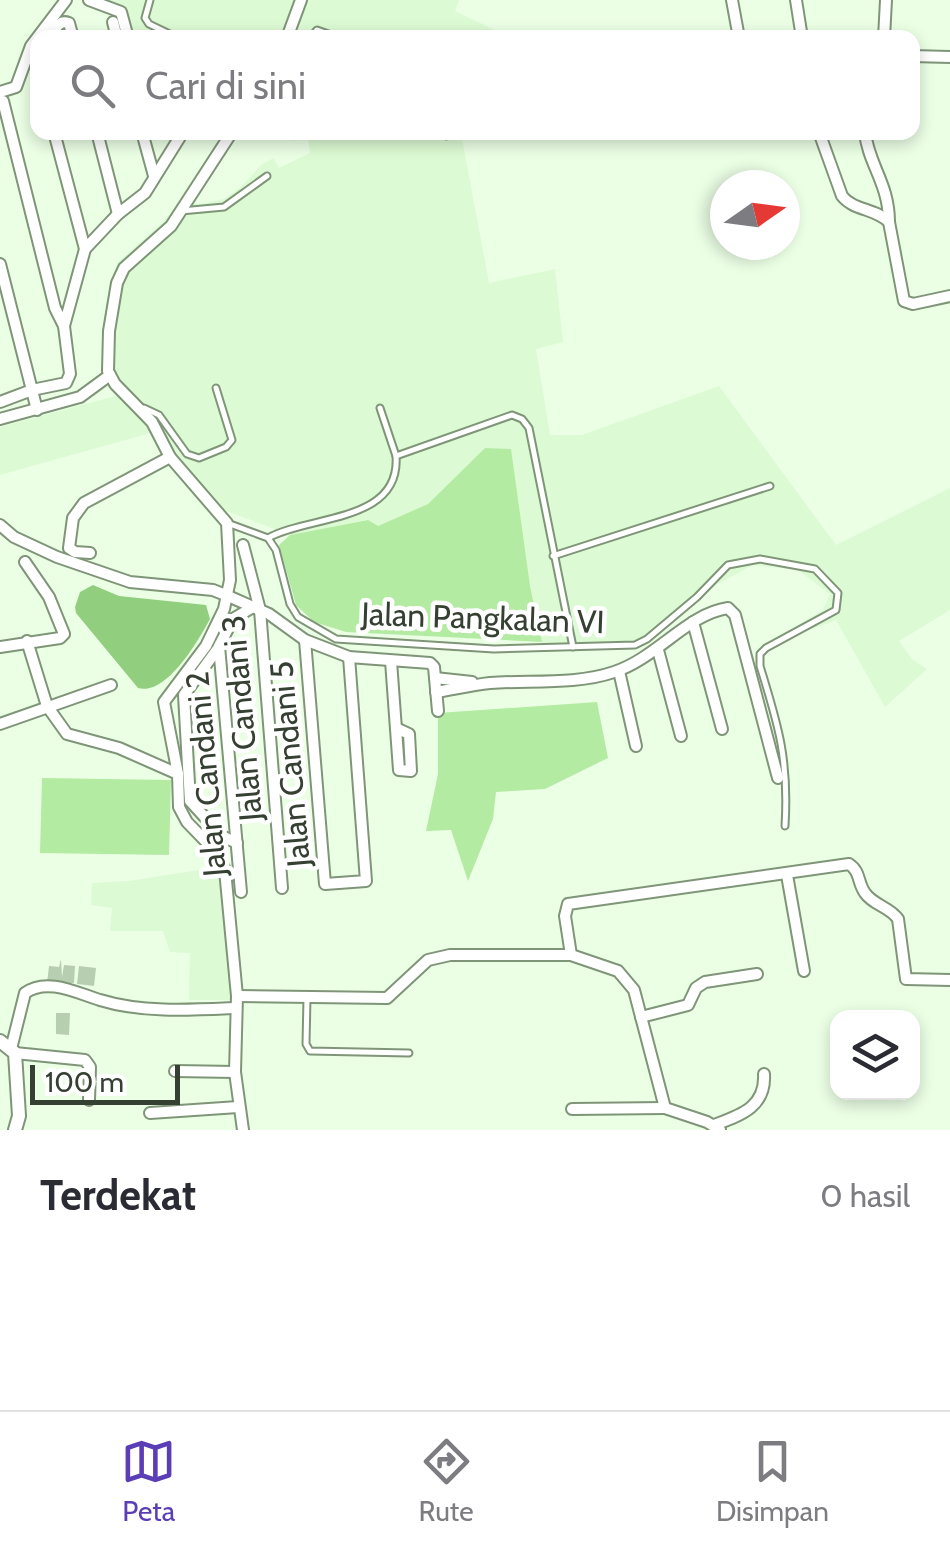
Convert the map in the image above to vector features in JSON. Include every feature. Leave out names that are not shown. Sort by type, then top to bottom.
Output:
[{"type":"street","points":[[43,30],[66,0]]},
{"type":"street","points":[[89,0],[121,12],[126,30]]},
{"type":"street","points":[[290,30],[301,0]]},
{"type":"street","points":[[732,0],[738,30]]},
{"type":"street","points":[[796,0],[801,30]]},
{"type":"street","points":[[884,30],[886,0]]},
{"type":"street","points":[[55,30],[59,23],[69,22],[71,30]]},
{"type":"street","points":[[113,22],[115,30]]},
{"type":"street","points":[[30,49],[16,87],[2,96],[54,308],[64,326]]},
{"type":"street","points":[[920,56],[950,57]]},
{"type":"street","points":[[56,140],[85,249]]},
{"type":"street","points":[[99,140],[118,214]]},
{"type":"street","points":[[144,140],[154,176]]},
{"type":"street","points":[[0,419],[69,378],[64,326],[85,249],[118,214],[145,193],[178,140]]},
{"type":"street","points":[[227,140],[171,226],[131,259],[117,283],[109,330],[110,375],[152,422],[170,457],[227,523],[228,596],[206,646],[164,702],[178,774],[179,807],[187,822],[218,854],[225,870],[236,1002],[234,1072],[242,1130]]},
{"type":"street","points":[[823,140],[848,204],[875,212],[889,222]]},
{"type":"street","points":[[865,140],[884,182],[904,301],[913,304],[950,296]]},
{"type":"street","points":[[0,264],[34,399]]},
{"type":"street","points":[[0,402],[80,397],[110,375]]},
{"type":"street","points":[[90,553],[69,548],[73,518],[84,503],[170,457]]},
{"type":"street","points":[[0,525],[14,537],[57,557],[130,582],[213,590],[257,609],[306,640],[349,657],[430,663],[435,673],[438,710]]},
{"type":"street","name":"Jalan Candani 3","points":[[243,545],[257,609],[282,888]]},
{"type":"street","points":[[0,647],[60,638],[64,634],[50,597],[26,562]]},
{"type":"street","points":[[436,692],[488,684],[597,677],[619,671],[658,650],[709,611],[728,608],[736,614],[778,778]]},
{"type":"street","name":"Jalan Candani 2","points":[[241,892],[220,646],[233,619],[257,609]]},
{"type":"street","points":[[693,622],[722,729]]},
{"type":"street","name":"Jalan Candani 5","points":[[306,640],[325,884],[366,881],[349,657]]},
{"type":"street","points":[[27,641],[47,706],[67,734],[118,748],[178,774]]},
{"type":"street","points":[[220,646],[184,696],[190,801],[222,836],[237,843]]},
{"type":"street","points":[[658,650],[681,736]]},
{"type":"street","points":[[391,661],[396,728]]},
{"type":"street","points":[[619,671],[636,746]]},
{"type":"street","points":[[435,673],[488,684]]},
{"type":"street","points":[[0,724],[110,685]]},
{"type":"street","points":[[571,955],[564,916],[568,904],[854,866],[864,892],[894,912],[898,920],[906,978],[950,980]]},
{"type":"street","points":[[787,875],[804,971]]},
{"type":"street","points":[[14,1130],[19,1116],[9,1048],[25,992],[38,986],[152,1008],[307,998],[387,998],[428,960],[450,956],[571,955],[618,971],[634,990],[665,1108]]},
{"type":"street","points":[[641,1017],[688,1005],[696,988],[705,982],[757,974]]},
{"type":"street","points":[[9,1048],[89,1063],[89,1100]]},
{"type":"street","points":[[175,1071],[234,1072]]},
{"type":"street","points":[[572,1109],[665,1108],[717,1127],[759,1100],[764,1090],[764,1074]]},
{"type":"street","points":[[150,1112],[238,1106]]},
{"type":"lane","points":[[150,0],[145,18],[161,30]]},
{"type":"lane","points":[[182,212],[224,207],[267,176]]},
{"type":"lane","points":[[132,403],[159,415],[187,454],[199,458],[226,447],[232,440],[216,388]]},
{"type":"lane","points":[[227,523],[268,538],[368,506],[393,485],[398,473],[380,408]]},
{"type":"lane","points":[[396,456],[512,415],[522,419],[529,428],[573,647]]},
{"type":"lane","points":[[553,556],[770,486]]},
{"type":"lane","name":"Jalan Pangkalan VI","points":[[268,538],[276,550],[290,604],[298,617],[336,639],[494,649],[623,647],[647,639],[698,597],[718,572],[742,561],[760,559],[806,565],[822,574],[838,593],[836,610],[760,654],[787,771],[785,826]]},
{"type":"lane","points":[[307,998],[306,1044],[310,1052],[409,1053]]},
{"type":"shaded area","points":[[110,0],[459,0],[455,11],[494,30],[121,30]]},
{"type":"shaded area","points":[[308,140],[462,140],[489,283],[555,269],[563,342],[536,349],[550,435],[582,435],[719,386],[836,545],[950,488],[950,610],[899,641],[912,659],[927,669],[885,707],[836,620],[754,651],[823,610],[830,594],[798,570],[753,565],[706,590],[646,645],[544,651],[530,586],[485,448],[428,504],[378,526],[367,520],[290,535],[227,511],[191,476],[161,430],[0,475],[0,427],[116,396],[105,381],[102,341],[117,263],[164,221],[180,201],[200,204],[224,199],[262,164],[274,158],[279,168],[310,153]]},
{"type":"shaded area","points":[[485,448],[511,449],[542,642],[346,632],[314,622],[296,605],[279,545],[290,535],[368,520],[378,526],[428,504]]},
{"type":"shaded area","points":[[93,585],[119,596],[206,605],[210,619],[190,653],[170,675],[160,684],[138,688],[76,613],[80,592]]},
{"type":"shaded area","points":[[597,702],[608,758],[545,789],[496,792],[493,819],[468,881],[451,830],[426,831],[438,774],[438,713]]},
{"type":"shaded area","points":[[42,778],[171,780],[169,855],[40,853]]},
{"type":"shaded area","points":[[218,867],[234,952],[232,1000],[189,1000],[190,953],[170,952],[163,931],[110,931],[112,908],[91,905],[92,883]]},
{"type":"building","points":[[61,959],[62,977],[64,965],[75,966],[74,983],[47,983],[49,966],[59,967]]},
{"type":"building","points":[[79,966],[96,968],[94,986],[77,984]]},
{"type":"building","points":[[56,1013],[70,1013],[69,1035],[56,1034]]}]
